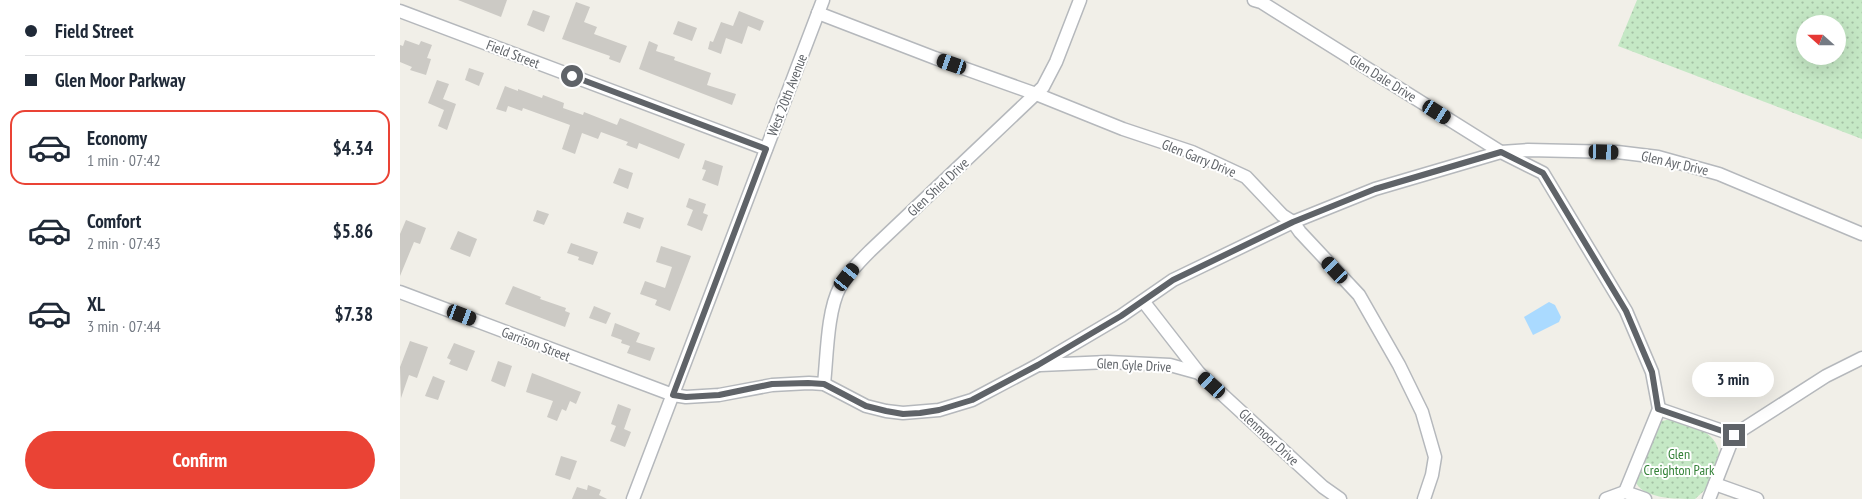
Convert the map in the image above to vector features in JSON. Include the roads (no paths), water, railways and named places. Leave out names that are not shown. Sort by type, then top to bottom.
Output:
[{"type":"street","name":"West 20th Avenue","points":[[633,499],[822,0]]},
{"type":"street","name":"Glen Shiel Drive","points":[[824,384],[833,309],[839,290],[847,277],[870,251],[1043,87],[1052,70],[1080,0]]},
{"type":"street","name":"Glen Dale Drive","points":[[1254,0],[1261,2],[1501,152],[1543,173],[1626,311],[1652,372],[1658,409]]},
{"type":"street","name":"Field Street","points":[[400,11],[766,149]]},
{"type":"street","name":"Glen Garry Drive","points":[[818,13],[1036,94],[1123,129],[1192,152],[1246,177],[1282,215],[1293,222],[1300,232],[1359,295],[1399,365],[1422,412],[1435,457],[1432,476],[1424,499]]},
{"type":"street","name":"Glen Ayr Drive","points":[[673,395],[686,397],[719,395],[772,384],[824,384],[866,406],[903,414],[939,410],[972,400],[1038,365],[1121,316],[1173,280],[1293,222],[1375,189],[1501,152],[1528,150],[1600,152],[1658,157],[1719,174],[1862,234]]},
{"type":"street","name":"Garrison Street","points":[[400,292],[673,395]]},
{"type":"street","name":"Glen Gyle Drive","points":[[1143,301],[1199,373]]},
{"type":"street","points":[[1709,499],[1734,435],[1826,376],[1862,358]]},
{"type":"street","name":"Glen Gyle Drive","points":[[1038,365],[1108,362],[1170,365],[1199,373]]},
{"type":"street","name":"Glenmoor Drive","points":[[1199,373],[1323,487],[1340,499]]},
{"type":"street","points":[[1625,492],[1658,409],[1734,435]]},
{"type":"street","points":[[1715,484],[1757,499]]},
{"type":"street","points":[[1606,499],[1625,492],[1644,499]]},
{"type":"water","points":[[1549,302],[1555,305],[1561,317],[1559,322],[1533,335],[1524,317]]},
{"type":"park label","name":"Glen Creighton Park","points":[[1679,462]]}]
